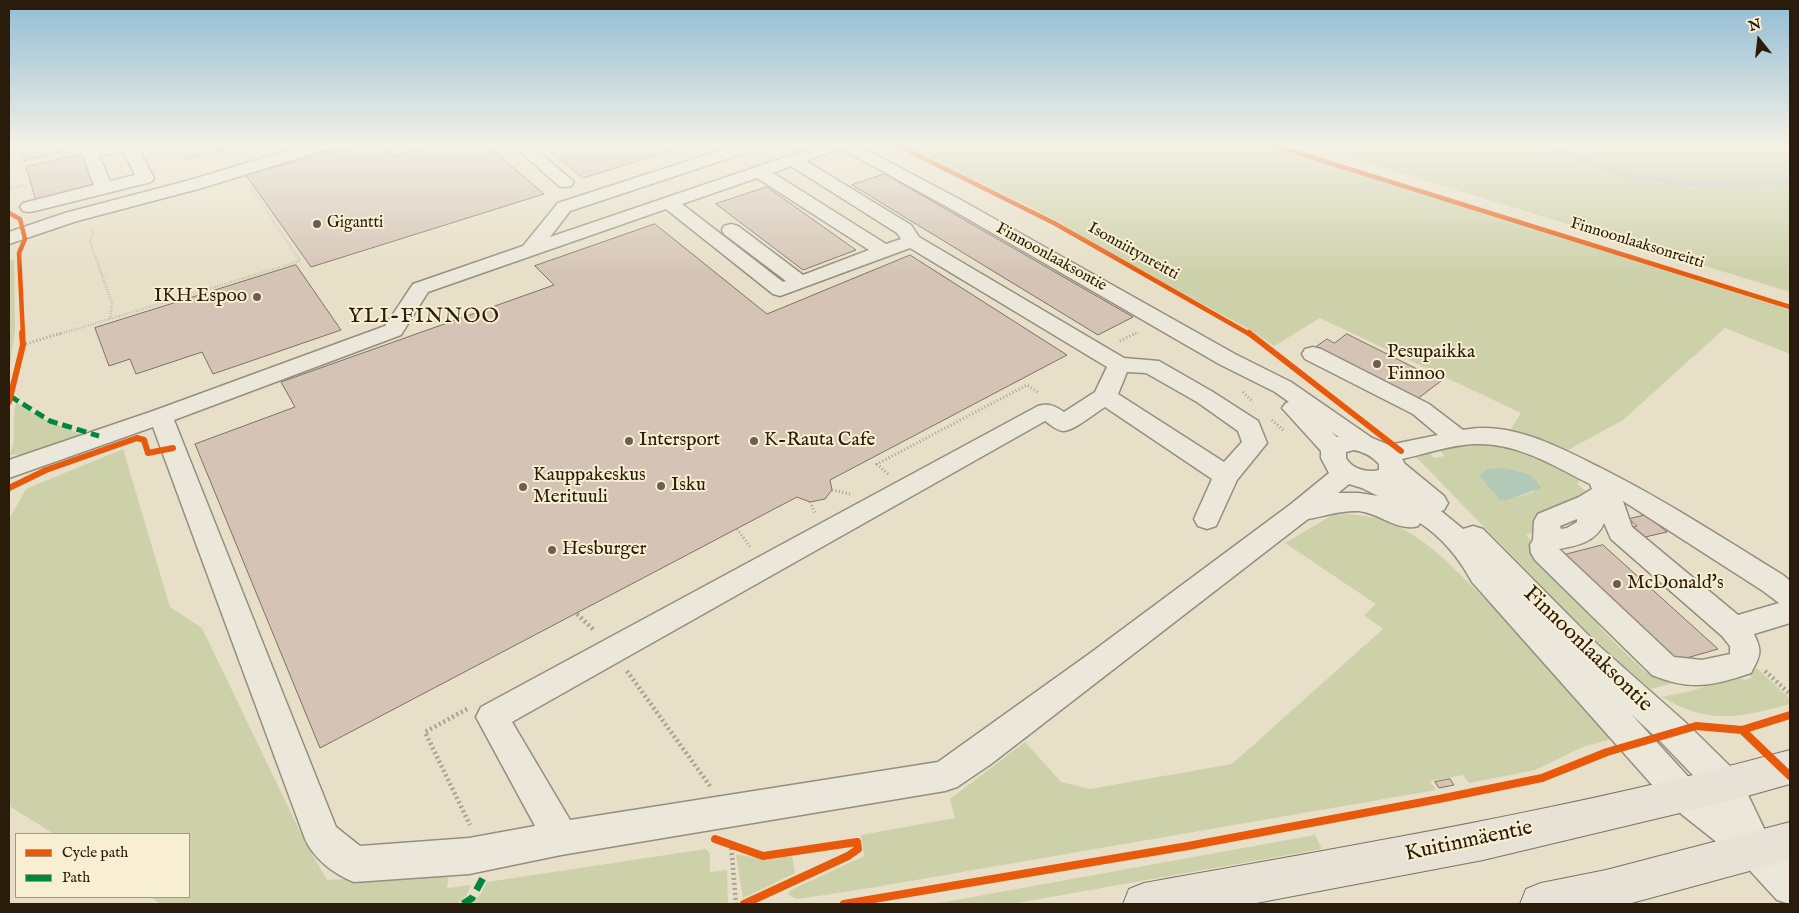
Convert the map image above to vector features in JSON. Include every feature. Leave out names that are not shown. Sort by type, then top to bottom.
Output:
[{"type":"main road","name":"Kuitinmäentie","points":[[1144,904],[1483,841],[1726,785],[1790,767]]},
{"type":"main road","points":[[1541,904],[1606,890],[1773,846]]},
{"type":"street","points":[[29,207],[102,189]]},
{"type":"street","points":[[9,238],[180,189]]},
{"type":"street","points":[[530,250],[564,207],[620,189]]},
{"type":"street","points":[[9,469],[161,416],[393,330],[420,288],[711,189]]},
{"type":"street","points":[[786,189],[883,252]]},
{"type":"street","points":[[838,189],[904,229],[912,241],[1119,365],[1151,366],[1205,397],[1249,427],[1255,443],[1226,476],[1207,519]]},
{"type":"street","name":"Finnoonlaaksontie","points":[[927,189],[1227,359],[1283,387],[1325,414],[1363,443],[1373,469],[1413,505],[1443,526],[1469,553],[1477,563],[1482,574],[1682,794],[1773,846]]},
{"type":"street","points":[[76,195],[81,218]]},
{"type":"street","points":[[678,200],[780,290],[912,241]]},
{"type":"street","points":[[9,227],[30,222],[81,218]]},
{"type":"street","points":[[1313,354],[1421,409],[1457,438]]},
{"type":"street","name":"Finnoonlaaksontie","points":[[1227,359],[1298,411],[1326,440]]},
{"type":"street","points":[[561,838],[492,717],[1046,411],[1064,423],[1105,396],[1119,365]]},
{"type":"street","points":[[1105,396],[1226,476]]},
{"type":"street","points":[[161,416],[323,839],[354,864],[468,856],[561,838],[714,826],[945,776],[980,753],[1300,511],[1373,469],[1457,438],[1489,436],[1523,442],[1568,462],[1599,493],[1621,532],[1733,628],[1746,645],[1746,656],[1740,664],[1695,674],[1663,666],[1545,553],[1544,545],[1547,541],[1564,539],[1587,529],[1591,524],[1599,493]]},
{"type":"street","points":[[1363,443],[1326,440],[1333,460],[1373,469]]},
{"type":"street","name":"Finnoonlaaksontie","points":[[1373,469],[1462,526],[1587,654],[1672,732],[1726,785],[1773,846]]},
{"type":"street","points":[[1599,493],[1646,502],[1784,586]]},
{"type":"street","points":[[1300,511],[1346,502],[1365,503],[1382,507],[1414,522],[1465,565],[1482,574]]},
{"type":"street","points":[[1733,628],[1790,612]]},
{"type":"street","points":[[1773,846],[1790,887]]},
{"type":"path","points":[[23,345],[300,261],[251,189]]},
{"type":"path","points":[[81,218],[93,232],[90,242],[112,303],[110,319]]},
{"type":"path","points":[[1099,352],[1141,331]]},
{"type":"path","points":[[21,354],[22,336]]},
{"type":"path","points":[[882,479],[889,475],[877,464],[1027,385],[1043,395]]},
{"type":"path","points":[[1238,387],[1259,407]]},
{"type":"path","points":[[1270,418],[1284,431],[1291,434],[1326,440]]},
{"type":"path","points":[[832,490],[854,494],[846,499]]},
{"type":"path","points":[[810,502],[816,515]]},
{"type":"path","points":[[808,520],[824,511]]},
{"type":"path","points":[[737,529],[753,550],[745,555]]},
{"type":"path","points":[[577,614],[600,635],[612,650],[714,791],[714,826],[731,843],[739,846]]},
{"type":"path","points":[[468,856],[471,825],[425,732],[469,707]]},
{"type":"path","points":[[731,843],[736,904]]},
{"type":"shaded area","points":[[992,189],[1404,189],[1790,310],[1790,354],[1725,328],[1623,420],[1566,451],[1509,432],[1521,413],[1320,318],[1274,346],[1252,331],[1104,250],[1058,221]]},
{"type":"shaded area","points":[[1451,189],[1790,189],[1790,292]]},
{"type":"shaded area","points":[[14,260],[15,330],[9,372],[9,261]]},
{"type":"shaded area","points":[[16,404],[81,434],[46,450],[28,454],[9,455],[14,437]]},
{"type":"shaded area","points":[[1470,443],[1502,446],[1541,458],[1581,479],[1577,484],[1587,492],[1586,495],[1579,500],[1575,497],[1559,505],[1533,532],[1526,535],[1594,611],[1600,628],[1645,672],[1680,681],[1651,689],[1612,656],[1414,455],[1429,452],[1434,458],[1445,456],[1439,450]],"holes":[[[1487,469],[1519,471],[1539,482],[1533,492],[1517,497],[1479,475]]]},
{"type":"shaded area","points":[[123,449],[170,607],[202,628],[305,842],[327,880],[449,874],[447,888],[471,885],[466,896],[456,904],[161,904],[152,898],[190,898],[190,833],[52,833],[11,807],[9,803],[9,519],[26,489]]},
{"type":"shaded area","points":[[1504,468],[1531,476],[1539,483],[1541,488],[1507,500],[1500,500],[1479,475],[1487,469]]},
{"type":"shaded area","points":[[1345,514],[1369,517],[1393,524],[1415,536],[1436,552],[1522,638],[1602,725],[1611,739],[1583,747],[1535,770],[1469,783],[1463,775],[1430,781],[1436,790],[864,889],[797,899],[789,895],[789,891],[864,856],[861,835],[955,818],[950,799],[1025,742],[1061,782],[1090,789],[1232,764],[1383,629],[1364,615],[1376,604],[1285,543],[1331,516]]},
{"type":"shaded area","points":[[1757,668],[1790,699],[1790,704],[1755,713],[1725,716],[1695,712],[1662,697],[1691,691],[1738,675],[1744,680],[1752,678],[1746,672]]},
{"type":"shaded area","points":[[1315,835],[1322,849],[1011,904],[934,904]]},
{"type":"shaded area","points":[[706,849],[710,854],[710,872],[727,870],[728,904],[469,904],[481,894],[487,882]]},
{"type":"shaded area","points":[[736,854],[767,860],[792,856],[795,873],[743,898]]},
{"type":"building","points":[[32,189],[86,189],[36,201]]},
{"type":"building","points":[[256,189],[538,189],[544,194],[311,267]]},
{"type":"building","points":[[762,189],[769,189],[856,250],[803,270],[716,204]]},
{"type":"building","points":[[858,189],[910,189],[1133,317],[1098,335]]},
{"type":"building","name":"Kauppakeskus Merituuli","points":[[655,224],[767,314],[910,255],[1067,355],[830,480],[832,490],[825,499],[810,502],[797,497],[320,748],[195,444],[295,407],[281,382],[554,285],[535,266]]},
{"type":"building","name":"IKH Espoo","points":[[296,265],[341,330],[213,374],[202,352],[136,374],[130,359],[109,366],[95,328]]},
{"type":"building","name":"Pesupaikka Finnoo","points":[[1347,334],[1441,381],[1416,400],[1314,348],[1327,339],[1334,343]]},
{"type":"building","points":[[1646,515],[1667,532],[1645,537],[1633,527],[1637,526],[1629,519]]},
{"type":"building","name":"McDonald's","points":[[1603,545],[1718,649],[1676,661],[1564,555]]},
{"type":"building","points":[[1450,779],[1454,785],[1439,788],[1435,782]]},
{"type":"marked path","points":[[10,396],[50,421],[99,436]]},
{"type":"marked path","points":[[463,904],[472,898],[483,878]]},
{"type":"cycle path","name":"Isonniitynreitti","points":[[985,189],[1054,223],[1249,333],[1401,451]]},
{"type":"cycle path","name":"Finnoonlaaksonreitti","points":[[1412,189],[1790,307]]},
{"type":"cycle path","points":[[9,213],[20,219],[25,239],[19,253],[23,345],[9,402]]},
{"type":"cycle path","points":[[9,488],[46,470],[137,438],[144,440],[148,453],[173,448]]},
{"type":"cycle path","points":[[844,904],[1188,846],[1439,799],[1542,778],[1607,752],[1696,726],[1742,730],[1790,715]]},
{"type":"cycle path","points":[[1742,730],[1790,776]]},
{"type":"cycle path","points":[[715,839],[763,856],[857,842],[858,849],[848,856],[744,904]]},
{"type":"place","name":"Gigantti","points":[[317,224]]},
{"type":"place","name":"IKH Espoo","points":[[257,297]]},
{"type":"place","name":"Pesupaikka Finnoo","points":[[1377,364]]},
{"type":"place","name":"Intersport","points":[[629,441]]},
{"type":"place","name":"K-Rauta Cafe","points":[[754,441]]},
{"type":"place","name":"Isku","points":[[661,486]]},
{"type":"place","name":"Kauppakeskus Merituuli","points":[[523,487]]},
{"type":"place","name":"Hesburger","points":[[552,550]]},
{"type":"place","name":"McDonald's","points":[[1617,584]]},
{"type":"district","name":"YLI-FINNOO","points":[[424,318]]}]
